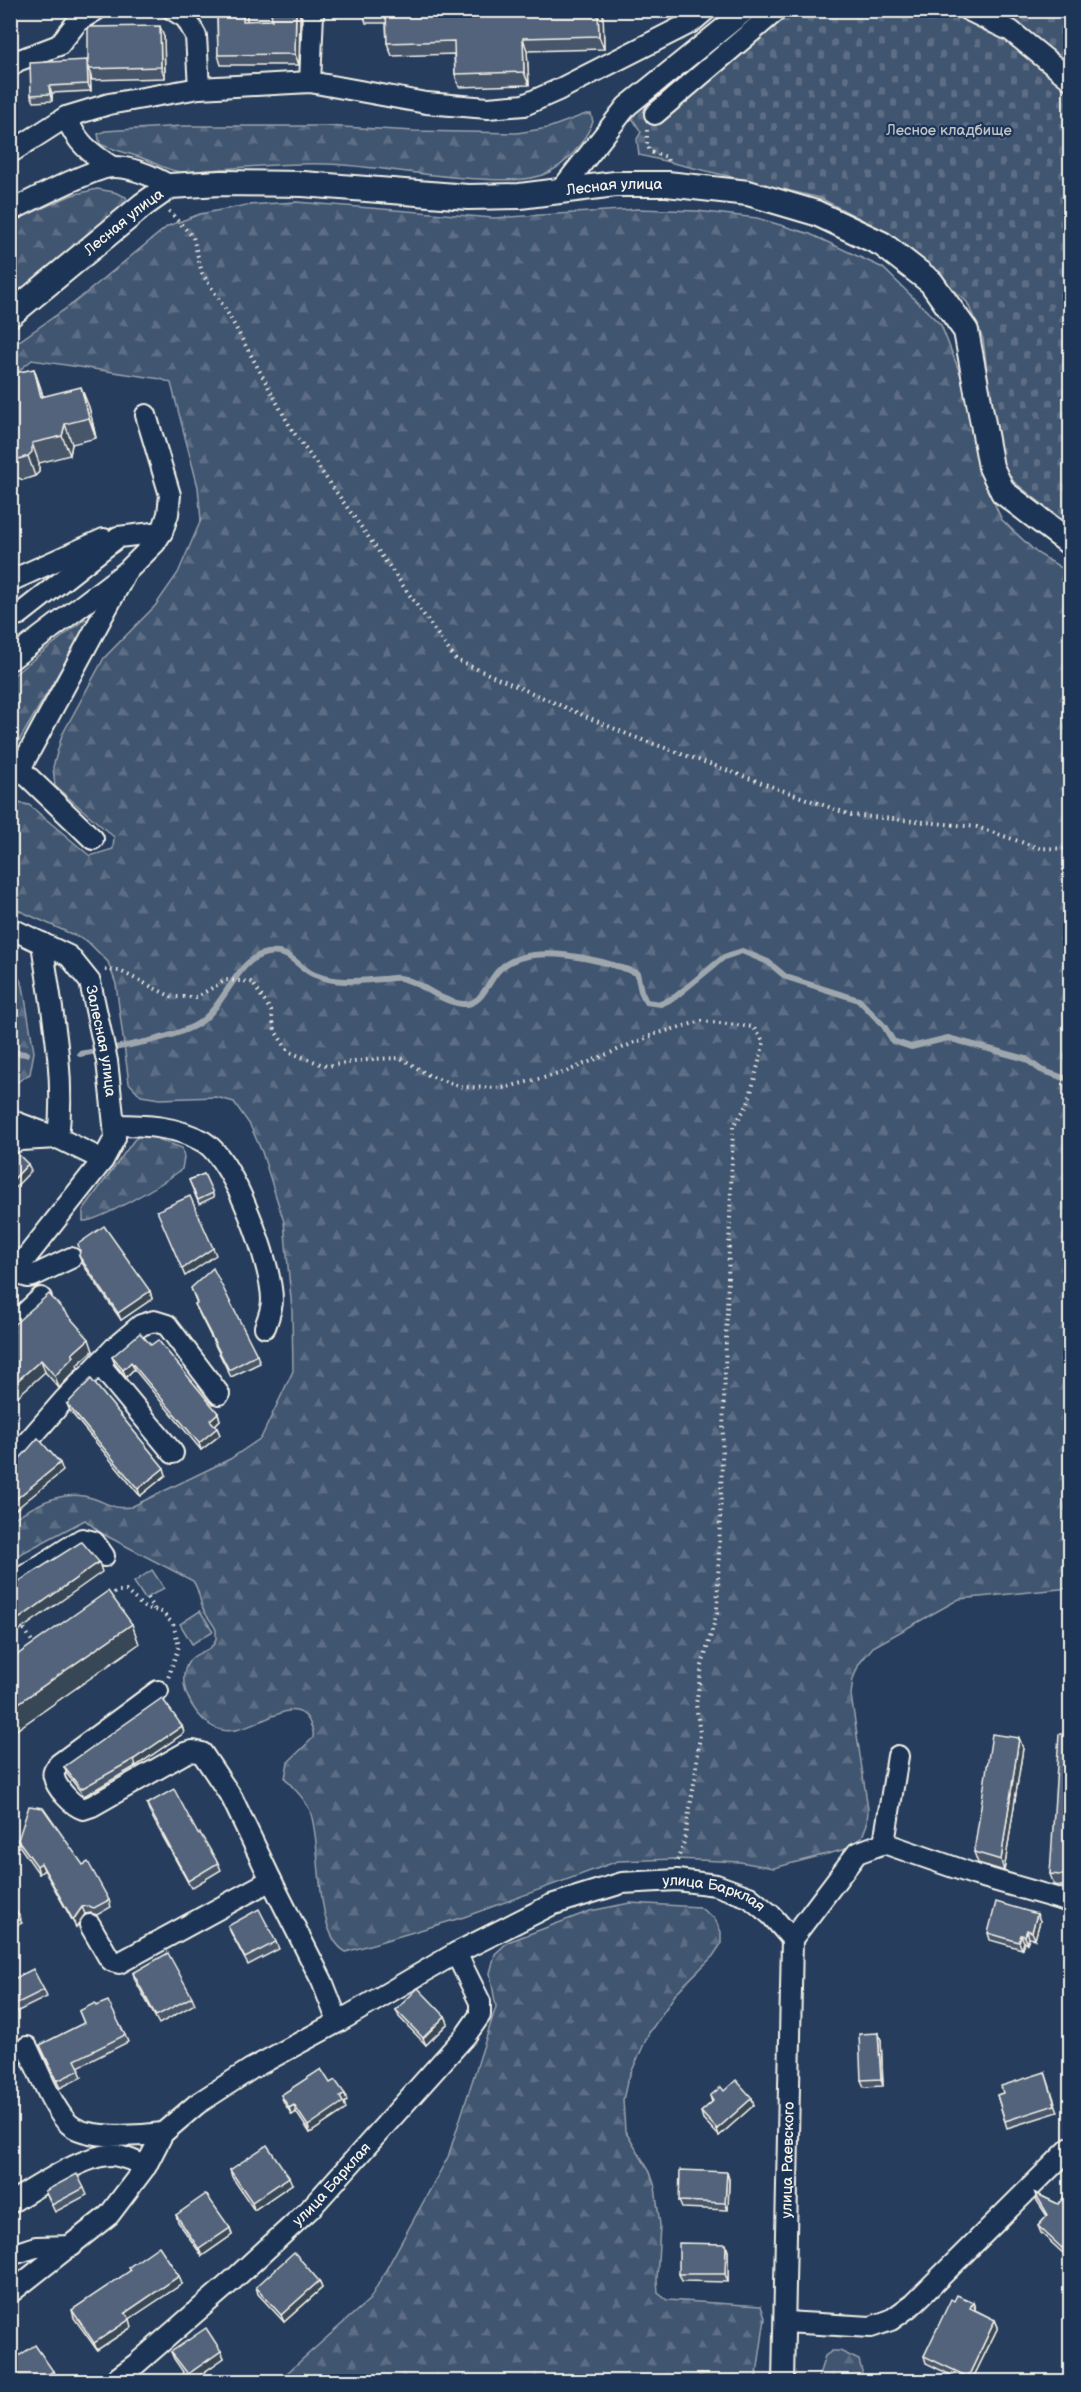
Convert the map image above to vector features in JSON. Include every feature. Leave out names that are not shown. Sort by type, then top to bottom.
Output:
[{"type":"main road","name":"Лесная улица","points":[[10,315],[163,191],[220,183],[303,184],[468,197],[520,196],[615,184],[667,184],[748,193],[816,213],[882,244],[931,282],[966,331],[991,466],[1003,492],[1050,530],[1071,543]]},
{"type":"street","points":[[10,67],[16,61],[59,45],[78,21],[96,10]]},
{"type":"street","points":[[173,10],[186,18],[195,36],[199,88]]},
{"type":"street","points":[[310,10],[313,13],[310,82]]},
{"type":"street","points":[[10,153],[66,117],[109,104],[199,88],[310,82],[426,103],[488,108],[524,105],[692,22],[706,10]]},
{"type":"street","points":[[561,190],[627,106],[746,10]]},
{"type":"street","points":[[655,114],[777,10]]},
{"type":"street","points":[[968,10],[1011,32],[1071,79]]},
{"type":"street","points":[[66,117],[73,134],[89,152],[112,167],[149,174],[163,191]]},
{"type":"street","points":[[10,210],[84,176],[112,167]]},
{"type":"street","points":[[10,660],[128,571],[155,543],[162,532],[168,514],[170,495],[146,415]]},
{"type":"street","points":[[10,581],[100,540],[162,532]]},
{"type":"street","points":[[10,617],[20,614],[118,537]]},
{"type":"street","points":[[93,839],[15,772],[128,571]]},
{"type":"street","name":"Залесная улица","points":[[10,928],[69,956],[90,982],[107,1061],[115,1138],[104,1160],[13,1276]]},
{"type":"street","points":[[42,943],[61,1077],[62,1113],[58,1138]]},
{"type":"street","points":[[10,1120],[58,1138],[104,1160]]},
{"type":"street","points":[[114,1125],[152,1125],[176,1130],[205,1143],[219,1156],[246,1208],[266,1262],[272,1302],[265,1327]]},
{"type":"street","points":[[10,1143],[21,1140],[58,1138]]},
{"type":"street","points":[[13,1276],[33,1276],[71,1258]]},
{"type":"street","points":[[10,1327],[41,1298]]},
{"type":"street","points":[[10,1461],[115,1347],[141,1325],[154,1321],[167,1325],[219,1394]]},
{"type":"street","points":[[100,1365],[173,1453]]},
{"type":"street","points":[[10,1585],[82,1539],[94,1542],[104,1556]]},
{"type":"street","points":[[158,1691],[59,1764],[53,1773],[54,1779],[71,1803],[83,1809],[185,1754],[193,1751],[202,1753],[232,1798],[322,1981],[338,2022]]},
{"type":"street","points":[[884,1843],[898,1756]]},
{"type":"street","points":[[792,1939],[857,1853],[884,1843],[976,1875],[1071,1902]]},
{"type":"street","points":[[90,1925],[109,1958],[119,1963],[271,1880]]},
{"type":"street","name":"улица Барклая","points":[[10,2293],[109,2215],[146,2166],[163,2133],[197,2104],[251,2069],[338,2022],[456,1953],[551,1905],[622,1883],[677,1880],[716,1885],[749,1897],[771,1915],[792,1939]]},
{"type":"street","name":"улица Раевского","points":[[783,2382],[792,1939]]},
{"type":"street","name":"улица Барклая","points":[[112,2382],[135,2365],[233,2280],[310,2209],[466,2035],[480,2015],[480,2002],[456,1953]]},
{"type":"street","points":[[27,2047],[57,2109],[69,2125],[82,2131],[95,2133],[143,2136],[163,2133]]},
{"type":"street","points":[[785,2322],[872,2327],[891,2320],[913,2304],[1071,2148]]},
{"type":"street","points":[[10,2203],[81,2163],[101,2156],[113,2154],[146,2166]]},
{"type":"street","points":[[10,2255],[36,2247],[72,2246]]},
{"type":"path","points":[[655,114],[646,128],[647,144],[651,152],[667,157],[667,184]]},
{"type":"path","points":[[163,191],[193,237],[202,273],[226,309],[292,430],[456,660],[629,735],[851,815],[977,827],[1039,848],[1071,849]]},
{"type":"path","points":[[85,975],[91,971],[120,971],[171,997],[195,997],[226,980],[252,982],[271,1011],[275,1031],[288,1052],[326,1066],[374,1059],[401,1058],[430,1076],[462,1087],[503,1088],[563,1073],[655,1034],[702,1022],[753,1027],[764,1042],[748,1104],[733,1127],[717,1613],[702,1666],[696,1704],[700,1734],[684,1842],[675,1867],[677,1880]]},
{"type":"path","points":[[103,1600],[122,1590],[131,1594],[144,1607],[162,1612],[173,1624],[179,1646],[171,1672],[158,1691]]},
{"type":"path","points":[[147,1598],[154,1609]]},
{"type":"path","points":[[16,1618],[35,1646]]},
{"type":"green space","name":"Лесное кладбище","points":[[754,11],[1070,11],[1070,526],[1013,481],[1004,466],[996,443],[983,339],[967,302],[915,253],[882,230],[820,198],[639,155],[637,139],[641,132],[629,113]]},
{"type":"green space","points":[[591,114],[593,122],[569,158],[552,171],[542,175],[512,180],[462,178],[326,164],[271,165],[180,172],[100,144],[98,134],[105,131],[182,126],[325,126],[517,133],[548,128]]},
{"type":"green space","points":[[97,189],[126,197],[129,205],[124,213],[11,299],[11,222],[72,195]]},
{"type":"green space","points":[[296,202],[493,218],[638,209],[697,211],[757,218],[810,234],[883,268],[941,325],[967,391],[983,479],[1002,520],[1037,553],[1070,573],[1070,1588],[959,1599],[873,1647],[859,1664],[853,1679],[851,1695],[868,1809],[867,1824],[862,1837],[846,1849],[774,1868],[740,1862],[676,1859],[618,1861],[464,1917],[346,1952],[336,1942],[328,1927],[320,1888],[314,1826],[310,1811],[285,1778],[288,1762],[313,1738],[309,1721],[301,1712],[290,1711],[237,1730],[223,1730],[210,1725],[197,1713],[185,1687],[185,1670],[192,1658],[212,1647],[216,1639],[216,1630],[204,1611],[193,1581],[101,1533],[85,1520],[11,1559],[10,1520],[51,1499],[72,1495],[84,1496],[116,1507],[131,1507],[230,1459],[261,1438],[293,1371],[292,1310],[284,1222],[262,1152],[250,1125],[234,1102],[216,1097],[160,1099],[141,1096],[129,1083],[116,984],[108,962],[87,941],[11,907],[11,801],[29,805],[90,856],[113,849],[114,837],[55,786],[53,767],[62,735],[104,658],[155,606],[178,573],[201,520],[198,487],[171,383],[161,379],[32,360],[11,377],[11,347],[75,302],[168,226],[200,214],[247,205]]},
{"type":"green space","points":[[85,619],[88,620],[87,625],[19,741],[11,750],[11,677]]},
{"type":"green space","points":[[11,962],[23,986],[34,1052],[30,1074],[11,1086]]},
{"type":"green space","points":[[147,1135],[182,1148],[184,1157],[182,1169],[117,1208],[91,1220],[83,1221],[83,1210],[134,1140],[139,1136]]},
{"type":"green space","points":[[152,1570],[164,1588],[145,1599],[134,1582]]},
{"type":"green space","points":[[200,1611],[213,1631],[192,1644],[180,1624]]},
{"type":"green space","points":[[630,1903],[699,1907],[715,1919],[721,1932],[721,1944],[713,1956],[677,1992],[649,2033],[627,2082],[623,2100],[625,2131],[650,2172],[655,2187],[660,2225],[658,2293],[667,2300],[761,2306],[765,2318],[756,2381],[278,2381],[370,2299],[448,2157],[496,2007],[490,1973],[495,1954],[508,1942],[590,1911]]},
{"type":"green space","points":[[832,2351],[840,2351],[859,2360],[862,2371],[861,2381],[817,2381],[825,2356]]},
{"type":"building","points":[[217,10],[243,10],[243,21],[272,20],[271,10],[296,10],[295,54],[218,55]]},
{"type":"building","points":[[386,10],[598,10],[599,36],[523,38],[524,72],[455,74],[454,41],[387,43]]},
{"type":"building","points":[[160,26],[161,67],[88,69],[88,27]]},
{"type":"building","points":[[87,60],[88,84],[49,86],[50,94],[31,95],[30,63]]},
{"type":"building","points":[[34,369],[41,397],[81,387],[89,418],[65,424],[62,436],[32,443],[32,452],[16,460],[10,458],[10,374]]},
{"type":"building","points":[[13,1149],[28,1164],[10,1183],[10,1151]]},
{"type":"building","points":[[204,1174],[213,1193],[198,1200],[189,1180]]},
{"type":"building","points":[[190,1196],[213,1248],[182,1269],[157,1211]]},
{"type":"building","points":[[104,1226],[150,1291],[118,1313],[79,1256],[78,1244]]},
{"type":"building","points":[[213,1268],[257,1355],[229,1370],[195,1304],[197,1303],[191,1288]]},
{"type":"building","points":[[49,1294],[89,1339],[72,1354],[74,1356],[55,1376],[41,1360],[10,1387],[10,1334],[14,1331],[11,1327]]},
{"type":"building","points":[[140,1333],[151,1345],[158,1340],[218,1413],[210,1420],[217,1428],[199,1443],[131,1362],[123,1370],[112,1357]]},
{"type":"building","points":[[91,1379],[164,1468],[138,1489],[67,1404]]},
{"type":"building","points":[[38,1438],[60,1463],[10,1504],[10,1466],[16,1463]]},
{"type":"building","points":[[81,1542],[99,1562],[10,1625],[10,1587]]},
{"type":"building","points":[[108,1591],[132,1624],[10,1709],[10,1660]]},
{"type":"building","points":[[162,1698],[182,1726],[134,1759],[81,1789],[64,1767]]},
{"type":"building","points":[[992,1734],[1019,1738],[1001,1860],[974,1852]]},
{"type":"building","points":[[1059,1734],[1071,1734],[1071,1876],[1050,1874]]},
{"type":"building","points":[[174,1789],[198,1834],[200,1833],[218,1863],[188,1881],[147,1804]]},
{"type":"building","points":[[29,1806],[43,1808],[83,1865],[88,1862],[109,1900],[94,1908],[82,1907],[73,1920],[41,1863],[37,1866],[18,1840]]},
{"type":"building","points":[[996,1902],[1037,1914],[1032,1932],[1027,1930],[1025,1936],[1021,1935],[1019,1942],[988,1933]]},
{"type":"building","points":[[10,1903],[21,1919],[10,1925]]},
{"type":"building","points":[[259,1909],[276,1942],[245,1958],[228,1926]]},
{"type":"building","points":[[168,1953],[192,1997],[156,2016],[133,1973]]},
{"type":"building","points":[[33,1969],[44,1990],[10,2007],[10,1981]]},
{"type":"building","points":[[418,1988],[445,2016],[423,2038],[396,2010]]},
{"type":"building","points":[[108,2001],[125,2035],[75,2060],[80,2070],[57,2081],[40,2045],[84,2023],[79,2011],[95,2003],[96,2006]]},
{"type":"building","points":[[878,2033],[881,2079],[861,2080],[859,2034]]},
{"type":"building","points":[[321,2069],[330,2083],[335,2080],[345,2094],[340,2097],[343,2102],[308,2126],[294,2105],[289,2108],[281,2095]]},
{"type":"building","points":[[1045,2072],[1055,2105],[1005,2121],[997,2095],[1003,2093],[1001,2086]]},
{"type":"building","points":[[736,2080],[752,2098],[717,2129],[701,2112],[713,2101],[710,2096],[721,2087],[724,2091]]},
{"type":"building","points":[[267,2145],[289,2177],[252,2202],[230,2170]]},
{"type":"building","points":[[680,2170],[727,2172],[725,2203],[679,2201]]},
{"type":"building","points":[[77,2174],[84,2188],[52,2205],[45,2191]]},
{"type":"building","points":[[1035,2193],[1058,2204],[1067,2194],[1071,2197],[1071,2239],[1062,2248],[1038,2226],[1048,2215]]},
{"type":"building","points":[[206,2194],[230,2228],[199,2249],[176,2215]]},
{"type":"building","points":[[679,2243],[726,2244],[725,2274],[679,2274]]},
{"type":"building","points":[[159,2246],[179,2276],[125,2313],[130,2319],[94,2343],[72,2310],[131,2270],[129,2267]]},
{"type":"building","points":[[294,2252],[319,2281],[281,2315],[256,2287]]},
{"type":"building","points":[[957,2295],[973,2302],[970,2308],[995,2320],[968,2377],[924,2356],[951,2299],[954,2301]]},
{"type":"building","points":[[206,2328],[221,2351],[188,2374],[171,2352]]},
{"type":"building","points":[[35,2345],[53,2371],[38,2382],[10,2382],[10,2362]]},
{"type":"waterway","points":[[80,1054],[158,1039],[188,1029],[208,1015],[247,964],[267,953],[288,956],[309,972],[323,978],[348,981],[400,978],[415,983],[446,1000],[463,1004],[476,1001],[496,973],[514,960],[548,954],[568,956],[605,963],[637,973],[646,1002],[661,1004],[675,997],[724,957],[742,951],[768,962],[786,977],[859,1000],[884,1026],[893,1041],[911,1047],[948,1038],[1026,1059],[1041,1070],[1070,1078]]},
{"type":"waterway","points":[[10,1052],[26,1054]]}]
